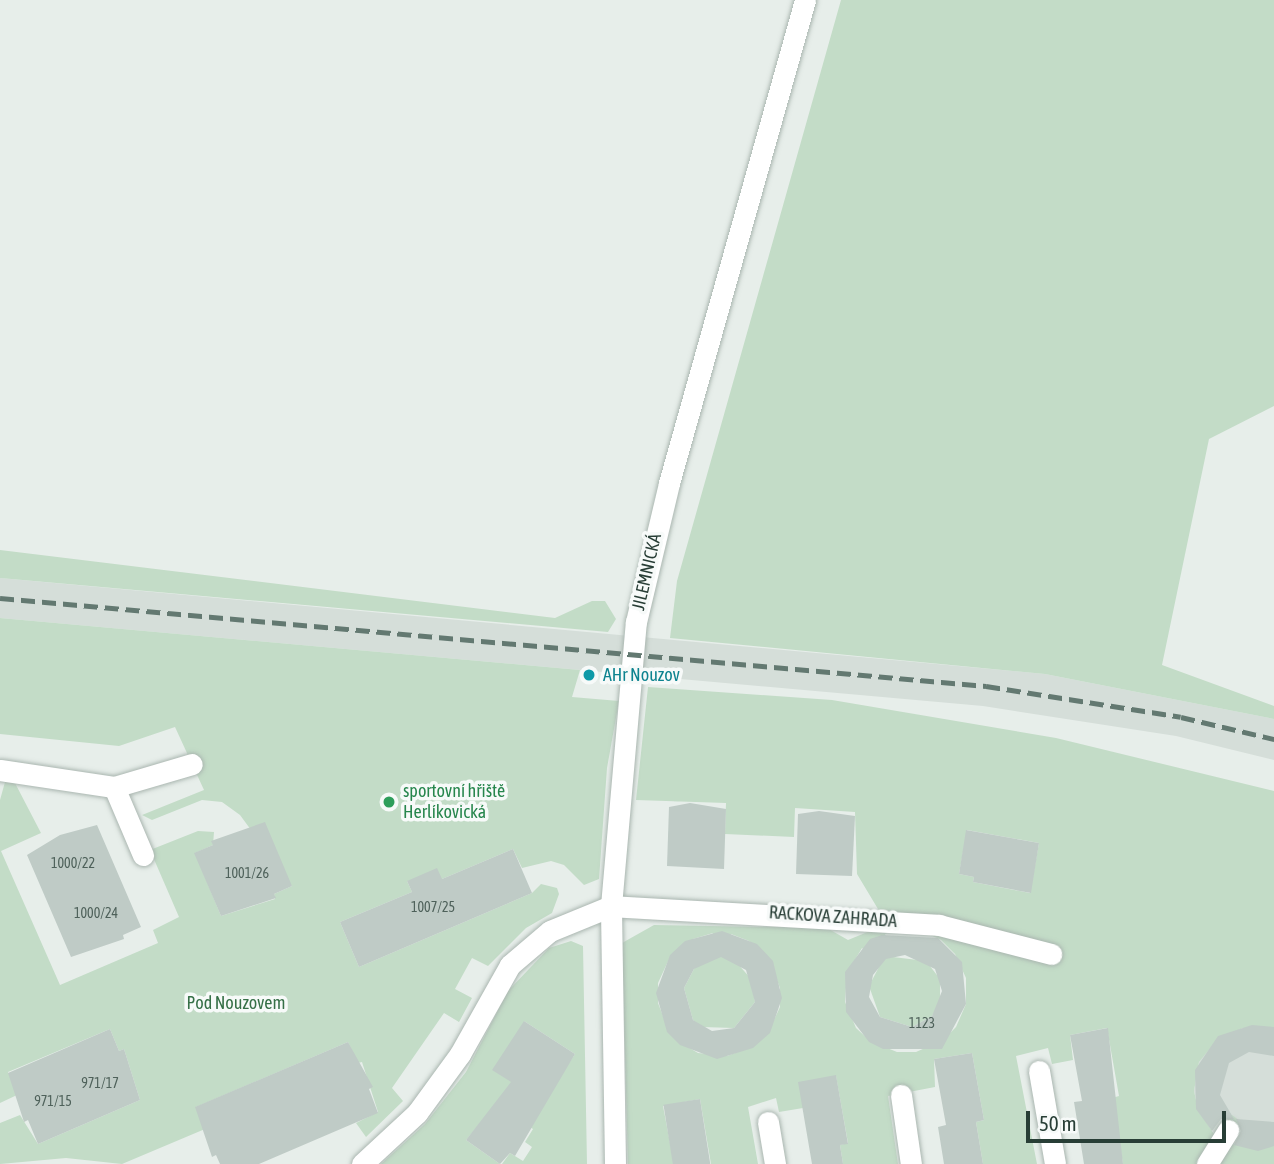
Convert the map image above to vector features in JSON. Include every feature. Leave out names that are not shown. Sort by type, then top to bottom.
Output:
[{"type":"street","name":"JILEMNICKÁ","points":[[615,1164],[611,906],[636,622],[648,565],[805,0]]},
{"type":"street","points":[[0,771],[114,787],[192,764]]},
{"type":"street","points":[[114,787],[143,855]]},
{"type":"street","name":"RACKOVA ZAHRADA","points":[[611,906],[939,925],[1051,954]]},
{"type":"street","points":[[362,1164],[417,1114],[460,1054],[510,965],[550,931],[611,906]]},
{"type":"street","points":[[1039,1071],[1055,1164]]},
{"type":"street","points":[[901,1095],[911,1164]]},
{"type":"street","points":[[768,1122],[775,1164]]},
{"type":"street","points":[[1208,1164],[1228,1130]]},
{"type":"shaded area","points":[[0,578],[1045,674],[1274,719],[1274,760],[1176,736],[983,706],[0,618]]},
{"type":"shaded area","points":[[1254,1026],[1274,1030],[1274,1146],[1258,1150],[1239,1147],[1215,1134],[1198,1109],[1194,1091],[1199,1062],[1210,1046],[1225,1034]]},
{"type":"green space","points":[[841,0],[1274,0],[1274,406],[1209,439],[1162,665],[1274,706],[1274,719],[1045,674],[670,638],[677,581]]},
{"type":"green space","points":[[0,550],[555,618],[592,601],[605,601],[616,619],[608,632],[0,578]]},
{"type":"green space","name":"Pod Nouzovem","points":[[0,618],[580,670],[572,697],[619,701],[607,768],[599,879],[584,885],[564,865],[551,861],[522,868],[513,849],[442,879],[407,881],[412,892],[340,922],[359,967],[532,893],[541,884],[557,888],[559,894],[552,913],[526,928],[488,966],[472,958],[455,989],[472,998],[459,1022],[444,1013],[392,1088],[403,1101],[366,1137],[356,1123],[378,1112],[362,1062],[358,1063],[348,1042],[196,1107],[205,1129],[122,1164],[66,1158],[0,1164],[0,1123],[20,1115],[38,1144],[140,1100],[124,1049],[119,1051],[110,1029],[8,1072],[17,1095],[0,1103],[0,800],[5,782],[15,783],[41,833],[1,851],[60,985],[158,943],[153,930],[179,917],[150,850],[198,831],[214,832],[213,845],[195,853],[221,916],[275,899],[274,894],[292,886],[240,815],[222,802],[202,800],[152,820],[142,815],[204,790],[175,727],[119,746],[0,734]]},
{"type":"green space","points":[[648,687],[832,700],[1056,738],[1274,791],[1274,1030],[1243,1028],[1217,1040],[1199,1062],[1194,1091],[1198,1109],[1214,1134],[1232,1115],[1240,1121],[1230,1144],[1274,1146],[1274,1164],[1123,1164],[1112,1098],[1119,1096],[1107,1028],[1070,1035],[1073,1060],[1052,1064],[1048,1048],[1016,1056],[1037,1164],[983,1164],[976,1122],[984,1120],[972,1053],[934,1059],[935,1087],[888,1096],[898,1164],[843,1164],[840,1145],[848,1143],[836,1076],[803,1108],[779,1112],[776,1098],[748,1107],[758,1164],[711,1164],[700,1099],[663,1106],[674,1164],[628,1164],[622,943],[654,925],[827,928],[848,940],[887,924],[857,874],[855,812],[795,808],[794,837],[725,834],[726,803],[636,800]],"holes":[[[967,830],[1039,843],[1030,893],[973,882],[974,877],[959,874]],[[895,930],[924,932],[941,940],[955,954],[966,978],[966,1004],[956,1027],[943,1040],[916,1052],[897,1052],[870,1041],[856,1028],[845,1002],[847,973],[862,948],[880,965],[869,986],[880,1017],[912,1027],[932,1016],[940,1002],[940,979],[926,961],[893,957],[885,934]],[[713,933],[684,988],[693,1020],[702,1027],[734,1028],[755,1002],[752,980],[737,963],[731,934],[749,941],[770,961],[780,988],[780,1007],[768,1033],[754,1046],[727,1056],[698,1053],[681,1043],[668,1029],[658,1003],[658,983],[670,957],[693,939]]]},
{"type":"green space","points":[[571,941],[583,946],[587,1164],[502,1164],[510,1153],[523,1161],[532,1147],[525,1142],[533,1129],[496,1104],[466,1140],[500,1164],[381,1164],[425,1124],[466,1072],[508,991],[549,948]],"holes":[[[524,1021],[575,1054],[547,1097]]]},
{"type":"building","points":[[690,803],[726,809],[724,869],[667,866],[669,807]]},
{"type":"building","points":[[819,811],[855,816],[852,876],[796,874],[798,814]]},
{"type":"building","points":[[265,822],[292,886],[274,894],[276,898],[221,916],[194,853],[213,845],[211,841]]},
{"type":"building","points":[[97,825],[141,927],[123,935],[124,939],[71,957],[27,855],[60,835]]},
{"type":"building","points":[[966,830],[1039,843],[1031,893],[973,882],[974,877],[959,874]]},
{"type":"building","points":[[513,849],[532,893],[359,967],[340,922],[412,892],[407,881],[437,868],[442,879]]},
{"type":"building","points":[[722,931],[757,944],[773,961],[782,998],[770,1033],[753,1048],[717,1059],[680,1045],[667,1032],[656,993],[670,955],[685,941]],"holes":[[[721,957],[746,970],[755,1002],[734,1028],[712,1031],[693,1020],[684,988],[694,969]]]},
{"type":"building","points":[[882,935],[938,938],[962,962],[966,1004],[942,1049],[883,1049],[869,1042],[846,1012],[845,972],[870,939]],"holes":[[[905,955],[935,969],[942,991],[932,1016],[912,1027],[880,1017],[869,997],[873,975],[886,959]]]},
{"type":"building","points":[[524,1021],[575,1054],[515,1156],[510,1153],[500,1164],[466,1140],[511,1082],[492,1070]]},
{"type":"building","points":[[1252,1025],[1274,1027],[1274,1056],[1249,1052],[1229,1063],[1220,1095],[1234,1119],[1221,1119],[1212,1131],[1196,1109],[1195,1070],[1218,1036]]},
{"type":"building","points":[[1108,1028],[1123,1164],[1084,1164],[1074,1102],[1082,1101],[1070,1035]]},
{"type":"building","points":[[110,1029],[119,1051],[124,1049],[140,1100],[38,1144],[28,1120],[24,1122],[8,1073]]},
{"type":"building","points":[[348,1042],[373,1087],[369,1089],[378,1113],[259,1164],[220,1164],[216,1155],[212,1157],[195,1107]]},
{"type":"building","points":[[972,1053],[984,1120],[976,1122],[983,1164],[944,1164],[938,1127],[946,1125],[934,1059]]},
{"type":"building","points":[[836,1075],[848,1144],[840,1145],[843,1164],[812,1164],[798,1082]]},
{"type":"building","points":[[700,1099],[710,1164],[673,1164],[663,1105]]},
{"type":"building","points":[[1236,1119],[1274,1122],[1274,1146],[1258,1151],[1234,1145],[1241,1131]]},
{"type":"railway","points":[[0,598],[986,686],[1181,717],[1274,739]]},
{"type":"place","name":"AHr Nouzov","points":[[589,675]]},
{"type":"place","name":"sportovní hřiště Herlíkovická","points":[[389,802]]}]
